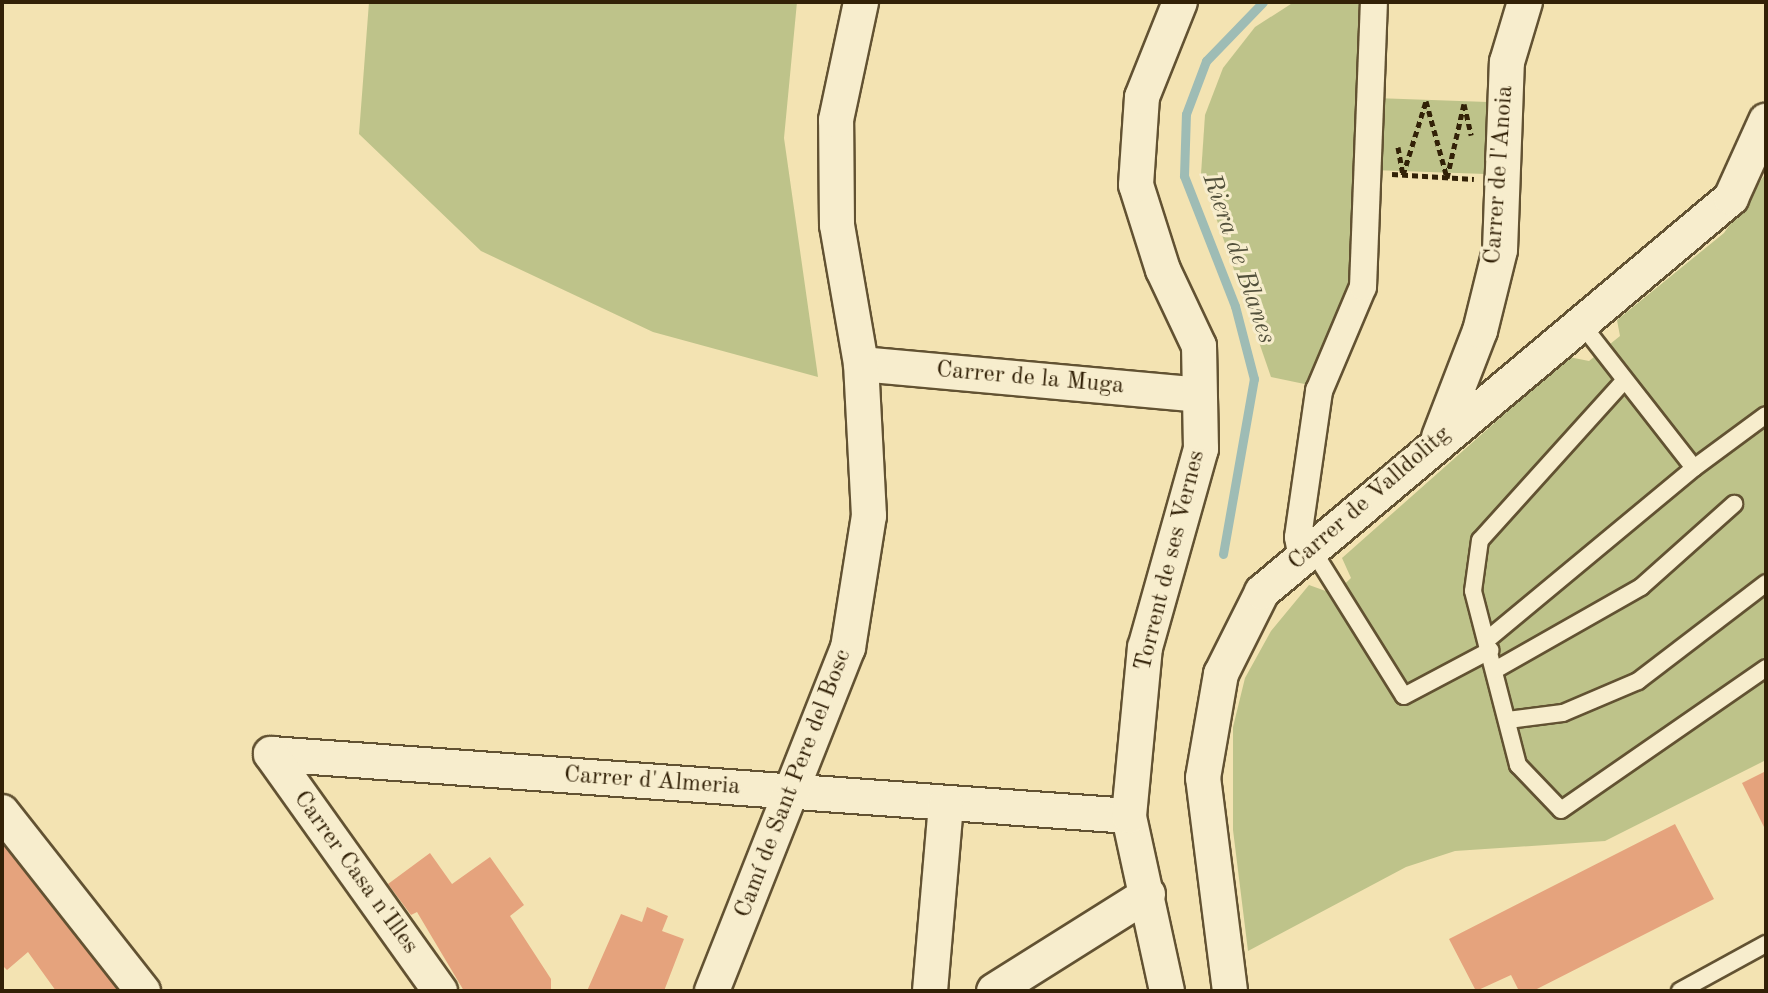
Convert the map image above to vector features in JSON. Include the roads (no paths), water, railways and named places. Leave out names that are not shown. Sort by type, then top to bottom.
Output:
[{"type":"street","name":"Camí de Sant Pere del Bosc","points":[[712,991],[795,793],[848,648],[867,531],[861,364],[837,225],[836,120],[861,2]]},
{"type":"street","name":"Torrent de ses Vernes","points":[[1169,982],[1129,816],[1145,648],[1201,449],[1199,346],[1163,270],[1136,185],[1142,97],[1180,2]]},
{"type":"street","points":[[1307,554],[1298,537],[1319,391],[1363,287],[1374,2]]},
{"type":"street","name":"Carrer de l'Anoia","points":[[1439,438],[1480,331],[1500,250],[1507,62],[1525,2]]},
{"type":"street","name":"Carrer de Valldolitg","points":[[1230,991],[1203,778],[1221,674],[1262,592],[1439,438],[1731,198],[1766,121]]},
{"type":"street","name":"Carrer de la Muga","points":[[861,364],[1199,395]]},
{"type":"street","name":"Carrer d'Almeria","points":[[271,754],[1129,816]]},
{"type":"street","name":"Carrer Casa n'Illes","points":[[271,754],[440,991]]},
{"type":"street","points":[[930,991],[946,804]]},
{"type":"street","points":[[2,812],[143,991]]},
{"type":"street","points":[[994,991],[1148,894]]},
{"type":"lane","points":[[1580,322],[1623,382],[1694,468]]},
{"type":"lane","points":[[1623,382],[1480,540],[1473,591],[1490,644],[1518,765],[1561,810],[1766,668]]},
{"type":"lane","points":[[1307,554],[1404,696],[1490,644],[1694,468],[1766,415]]},
{"type":"lane","points":[[1495,670],[1641,587],[1734,504]]},
{"type":"lane","points":[[1508,720],[1563,713],[1638,681],[1766,583]]},
{"type":"lane","points":[[1680,991],[1766,944]]},
{"type":"waterway","name":"Riera de Blanes","points":[[1223,554],[1254,379],[1235,306],[1184,176],[1186,114],[1206,61],[1263,2]]}]
